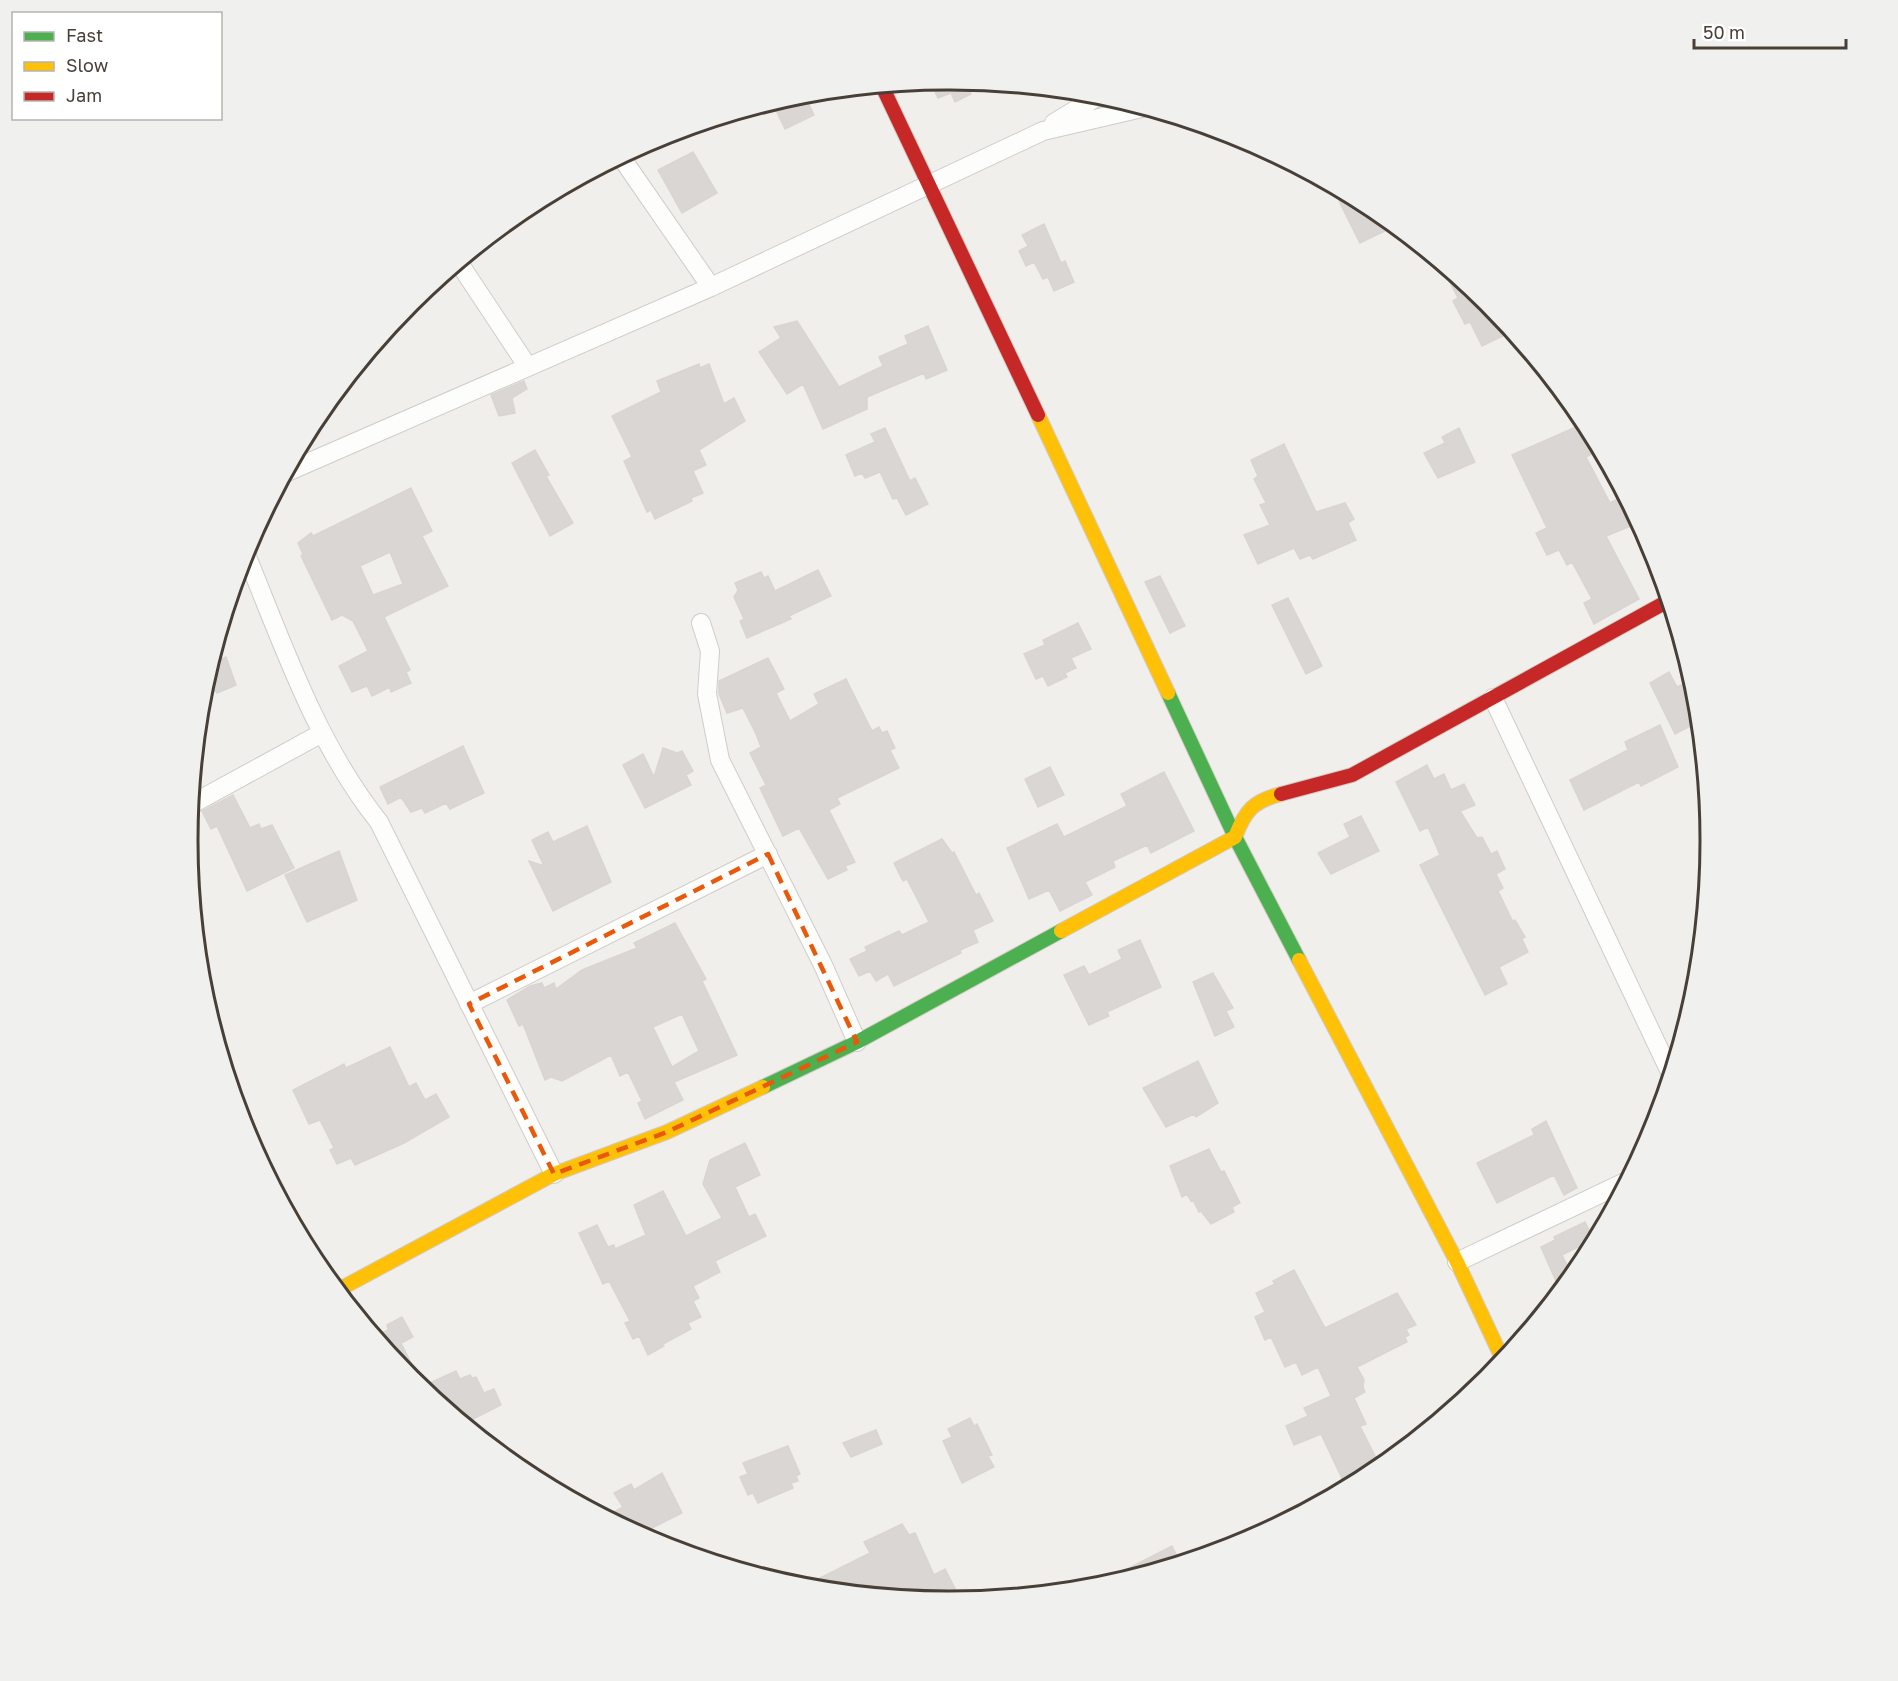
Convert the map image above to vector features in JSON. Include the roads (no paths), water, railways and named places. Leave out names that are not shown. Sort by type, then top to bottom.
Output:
[{"type":"street","points":[[886,93],[930,183],[1235,837],[1456,1262],[1499,1351]]},
{"type":"street","points":[[298,467],[711,287],[1043,131],[1088,103]]},
{"type":"street","points":[[1043,131],[1126,112]]},
{"type":"street","points":[[625,163],[711,287]]},
{"type":"street","points":[[463,269],[528,367]]},
{"type":"street","points":[[251,566],[322,733],[353,789],[379,822],[554,1174]]},
{"type":"street","points":[[346,1286],[554,1174],[667,1132],[857,1042],[1235,837],[1245,812],[1268,797],[1352,775],[1662,605]]},
{"type":"street","points":[[701,623],[710,651],[707,694],[720,760],[824,965],[857,1042]]},
{"type":"street","points":[[1493,698],[1666,1063]]},
{"type":"street","points":[[200,800],[322,733]]},
{"type":"street","points":[[469,1004],[768,854]]},
{"type":"street","points":[[1456,1262],[1614,1187]]}]
